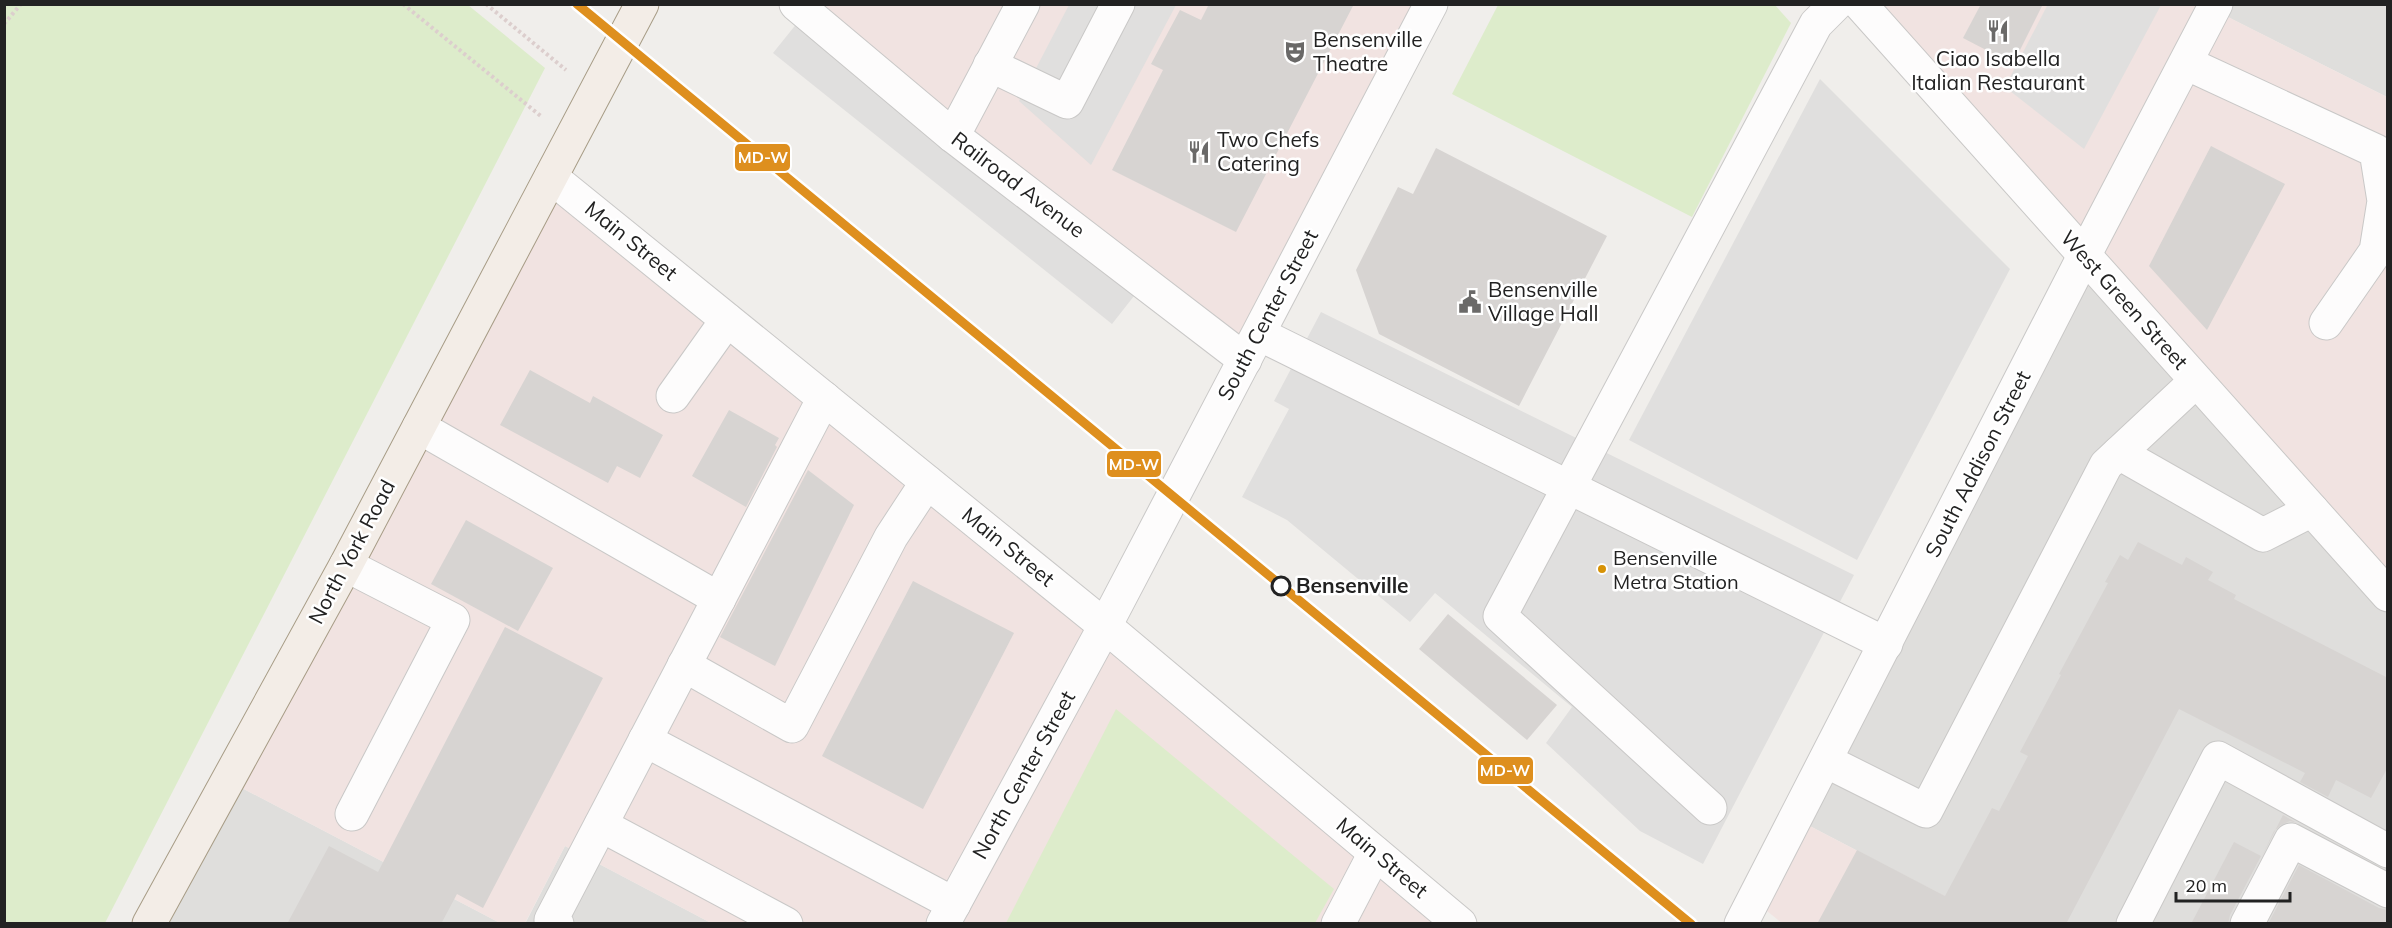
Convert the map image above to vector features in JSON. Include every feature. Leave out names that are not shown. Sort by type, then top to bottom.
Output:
[{"type":"main road","name":"North York Road","points":[[149,924],[346,566],[642,4]]},
{"type":"street","name":"Railroad Avenue","points":[[796,4],[953,136],[1252,347],[1568,486],[1886,644]]},
{"type":"street","points":[[953,136],[1023,4]]},
{"type":"street","points":[[990,65],[1067,102],[1118,4]]},
{"type":"street","name":"South Center Street","points":[[1105,626],[1431,4]]},
{"type":"street","points":[[1710,808],[1500,616],[1816,24],[1836,4]]},
{"type":"street","name":"West Green Street","points":[[1860,4],[2388,595]]},
{"type":"street","name":"South Addison Street","points":[[1741,924],[2084,255],[2216,4]]},
{"type":"street","points":[[2186,63],[2376,151],[2384,201],[2376,251],[2326,323]]},
{"type":"street","name":"Main Street","points":[[551,177],[1105,626],[1460,924]]},
{"type":"street","points":[[673,396],[727,320]]},
{"type":"street","points":[[1826,761],[1926,811],[2106,465],[2196,381]]},
{"type":"street","points":[[557,924],[550,920],[824,398]]},
{"type":"street","points":[[419,427],[719,600]]},
{"type":"street","points":[[2119,453],[2263,535],[2312,510]]},
{"type":"street","points":[[684,665],[792,726],[891,537],[927,482]]},
{"type":"street","points":[[346,566],[453,620],[352,814]]},
{"type":"street","name":"North Center Street","points":[[948,914],[1105,626]]},
{"type":"street","points":[[645,740],[948,914]]},
{"type":"street","points":[[2133,924],[2218,758],[2388,851]]},
{"type":"street","points":[[601,825],[786,924]]},
{"type":"street","points":[[2247,924],[2291,840],[2388,891]]},
{"type":"street","points":[[1338,924],[1376,853]]},
{"type":"path","points":[[4,24],[21,4]]},
{"type":"path","points":[[403,4],[571,140]]},
{"type":"path","points":[[486,4],[595,94]]},
{"type":"shaded area","points":[[2048,4],[2161,5],[2084,149],[2005,87]]},
{"type":"shaded area","points":[[813,5],[1419,5],[1234,360]]},
{"type":"shaded area","points":[[1069,5],[1176,5],[1091,165],[1019,101]]},
{"type":"shaded area","points":[[1870,5],[2210,5],[2083,244]]},
{"type":"shaded area","points":[[2219,5],[2387,5],[2387,97],[2220,13]]},
{"type":"shaded area","points":[[806,12],[1145,282],[1112,324],[773,53]]},
{"type":"shaded area","points":[[2220,13],[2387,97],[2387,585],[2091,254]]},
{"type":"shaded area","points":[[1820,79],[2010,269],[1857,560],[1629,440]]},
{"type":"shaded area","points":[[553,188],[1447,923],[711,923],[565,846],[525,923],[500,923],[238,786]]},
{"type":"shaded area","points":[[2087,274],[2387,608],[2387,923],[1996,923],[1804,823]]},
{"type":"shaded area","points":[[1321,312],[1854,575],[1703,864],[1640,831],[1546,743],[1572,707],[1435,593],[1410,622],[1287,520],[1242,497],[1289,409],[1274,401]]},
{"type":"shaded area","points":[[238,786],[500,923],[166,924]]},
{"type":"shaded area","points":[[1804,823],[1996,923],[1782,923],[1762,907]]},
{"type":"shaded area","points":[[565,846],[711,923],[525,924]]},
{"type":"green space","points":[[5,4],[468,5],[545,68],[105,923],[5,923]]},
{"type":"green space","points":[[1498,5],[1775,5],[1791,23],[1692,217],[1452,94]]},
{"type":"green space","points":[[1116,709],[1334,889],[1315,923],[1006,923]]},
{"type":"building","points":[[1209,4],[1354,4],[1236,232],[1112,170],[1163,70],[1151,64],[1180,10],[1201,20]]},
{"type":"building","name":"Ciao Isabella Italian Restaurant","points":[[1981,4],[2043,4],[2013,64],[1963,38]]},
{"type":"building","points":[[2211,146],[2285,184],[2207,330],[2149,266]]},
{"type":"building","name":"Bensenville Village Hall","points":[[1436,148],[1607,236],[1519,406],[1379,334],[1356,270],[1398,187],[1413,194]]},
{"type":"building","points":[[530,370],[590,403],[593,396],[663,435],[640,478],[617,466],[608,483],[500,425]]},
{"type":"building","points":[[729,410],[779,438],[775,445],[777,447],[746,507],[692,476]]},
{"type":"building","points":[[808,470],[854,505],[775,666],[720,637]]},
{"type":"building","points":[[466,520],[553,568],[518,631],[431,584]]},
{"type":"building","points":[[2138,542],[2182,565],[2186,557],[2213,572],[2208,580],[2236,595],[2234,599],[2388,678],[2388,767],[2371,798],[2336,780],[2328,797],[2300,782],[2305,773],[2179,709],[2066,924],[1817,924],[1857,850],[1945,896],[1992,808],[1999,811],[2028,756],[2020,752],[2108,583],[2105,582],[2120,555],[2128,560]]},
{"type":"building","points":[[913,581],[1014,633],[923,809],[822,756]]},
{"type":"building","name":"Bensenville","points":[[1448,614],[1557,705],[1527,740],[1419,649]]},
{"type":"building","points":[[505,627],[603,678],[483,908],[457,894],[441,924],[287,924],[329,846],[378,872]]},
{"type":"building","points":[[2283,815],[2297,823],[2290,821],[2275,830]]},
{"type":"building","points":[[2234,842],[2261,856],[2230,915],[2228,924],[2191,924]]},
{"type":"building","points":[[2299,865],[2379,908],[2388,910],[2388,924],[2268,924]]},
{"type":"transit line","name":"MD-W","points":[[577,4],[1691,924]]},
{"type":"place","name":"Ciao Isabella Italian Restaurant","points":[[1998,31]]},
{"type":"place","name":"Bensenville Theatre","points":[[1295,52]]},
{"type":"place","name":"Two Chefs Catering","points":[[1199,152]]},
{"type":"place","name":"Bensenville Village Hall","points":[[1470,302]]},
{"type":"place","name":"Bensenville Metra Station","points":[[1602,569]]},
{"type":"place","name":"Bensenville","points":[[1281,586]]}]
